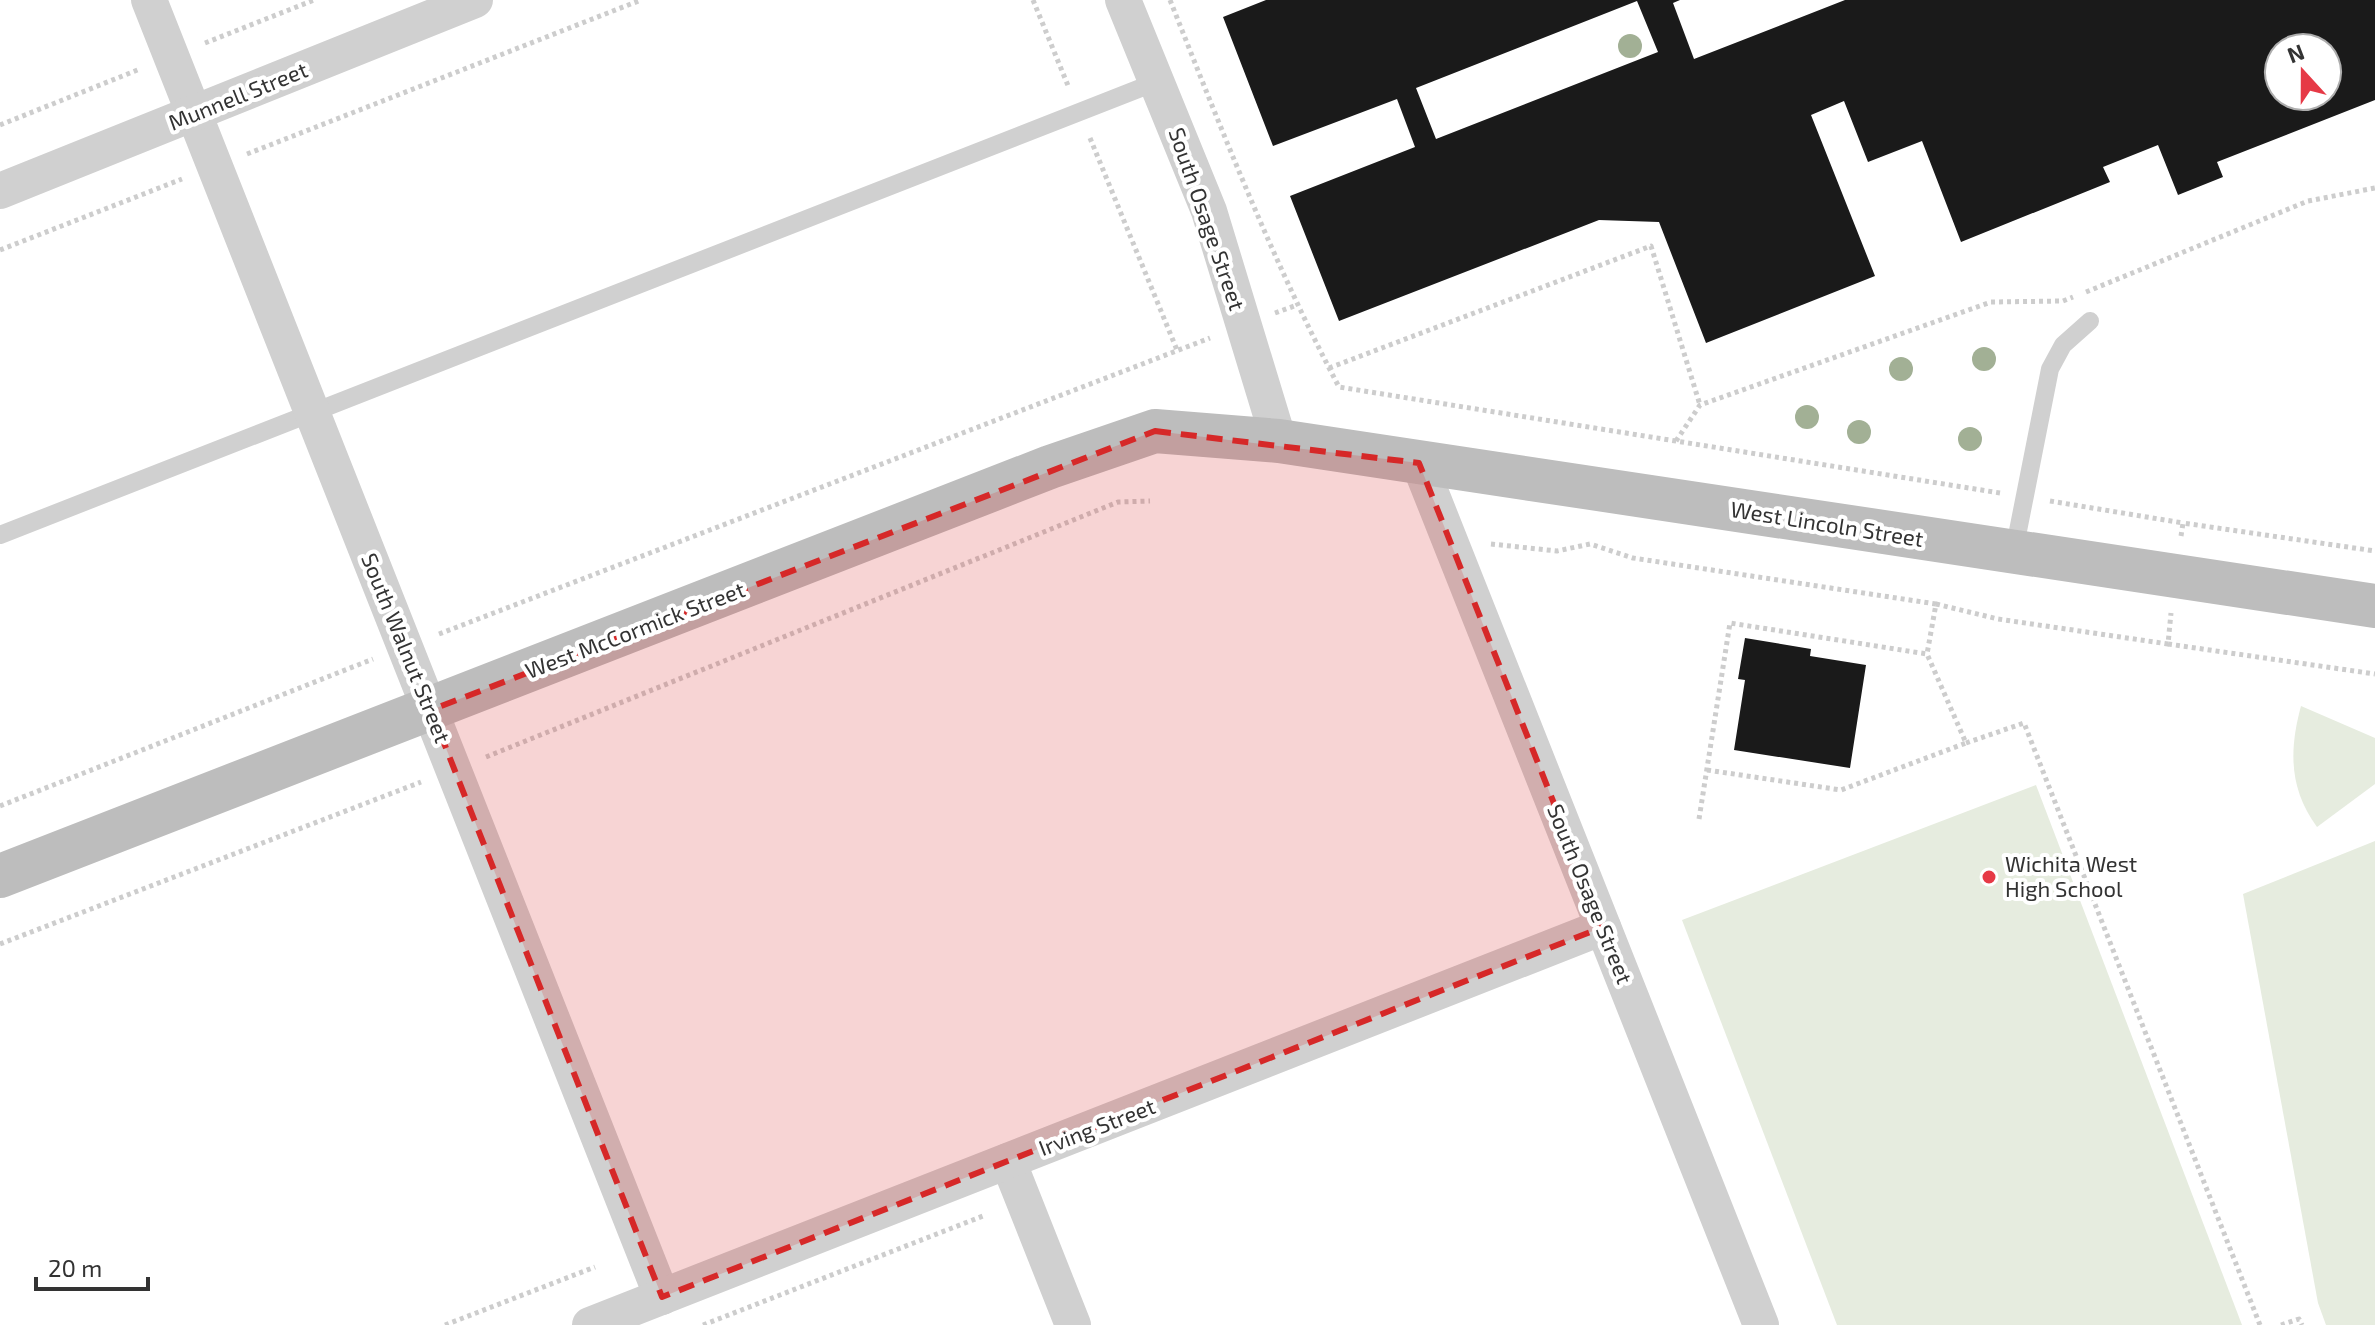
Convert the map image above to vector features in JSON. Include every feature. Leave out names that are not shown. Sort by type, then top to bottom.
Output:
[{"type":"street","name":"South Walnut Street","points":[[149,0],[662,1297]]},
{"type":"street","name":"Munnell Street","points":[[0,191],[475,0]]},
{"type":"street","name":"South Osage Street","points":[[1123,0],[1209,211],[1279,441]]},
{"type":"street","name":"West McCormick Street","points":[[0,876],[1050,467],[1155,431],[1279,441]]},
{"type":"street","name":"West Lincoln Street","points":[[1279,441],[2375,606]]},
{"type":"street","name":"South Osage Street","points":[[1419,463],[1761,1325]]},
{"type":"street","name":"Irving Street","points":[[590,1325],[1603,927]]},
{"type":"street","points":[[1008,1161],[1073,1325]]},
{"type":"lane","points":[[0,535],[1156,82]]},
{"type":"lane","points":[[2014,552],[2050,369],[2063,345],[2090,321]]},
{"type":"path","points":[[0,250],[641,0]]},
{"type":"path","points":[[1033,0],[1178,351]]},
{"type":"path","points":[[1170,0],[1234,163],[1297,305],[1339,387],[2183,523]]},
{"type":"path","points":[[1676,441],[1700,405],[1991,302],[2063,301],[2308,201],[2375,188]]},
{"type":"path","points":[[1329,368],[1651,246],[1700,405]]},
{"type":"path","points":[[0,806],[406,646],[1297,305]]},
{"type":"path","points":[[0,944],[455,770],[1118,502],[1150,501]]},
{"type":"path","points":[[1450,540],[1557,551],[1590,544],[1633,558],[1936,604],[1927,654],[1966,743]]},
{"type":"path","points":[[1699,819],[1730,623],[1927,654]]},
{"type":"path","points":[[2168,644],[2375,674]]},
{"type":"path","points":[[1707,770],[1841,790],[2024,723],[2260,1325]]},
{"type":"path","points":[[703,1325],[983,1216]]},
{"type":"path","points":[[445,1325],[595,1267]]},
{"type":"path","points":[[2281,1325],[2299,1319],[2302,1325]]},
{"type":"highlighted area","points":[[1155,431],[1419,463],[1603,927],[662,1297],[431,710]]},
{"type":"shaded area","points":[[2301,706],[2375,738],[2375,784],[2317,827],[2301,798],[2294,769],[2294,738]]},
{"type":"shaded area","points":[[2036,785],[2242,1325],[1837,1325],[1682,920]]},
{"type":"shaded area","points":[[2375,841],[2375,1325],[2326,1325],[2318,1303],[2243,894]]},
{"type":"building","points":[[1266,0],[1680,0],[1673,3],[1694,59],[1845,0],[2375,0],[2375,100],[2217,162],[2223,177],[2178,195],[2158,145],[2103,167],[2110,182],[1961,242],[1922,141],[1868,162],[1844,101],[1811,115],[1875,276],[1706,343],[1659,222],[1599,220],[1339,321],[1290,196],[1415,147],[1397,99],[1273,146],[1223,17]],"holes":[[[1637,1],[1658,52],[1436,139],[1416,88]]]},
{"type":"building","points":[[1745,638],[1811,649],[1810,656],[1866,665],[1850,768],[1734,750],[1745,680],[1738,679]]},
{"type":"place","name":"Wichita West High School","points":[[1989,877]]}]
